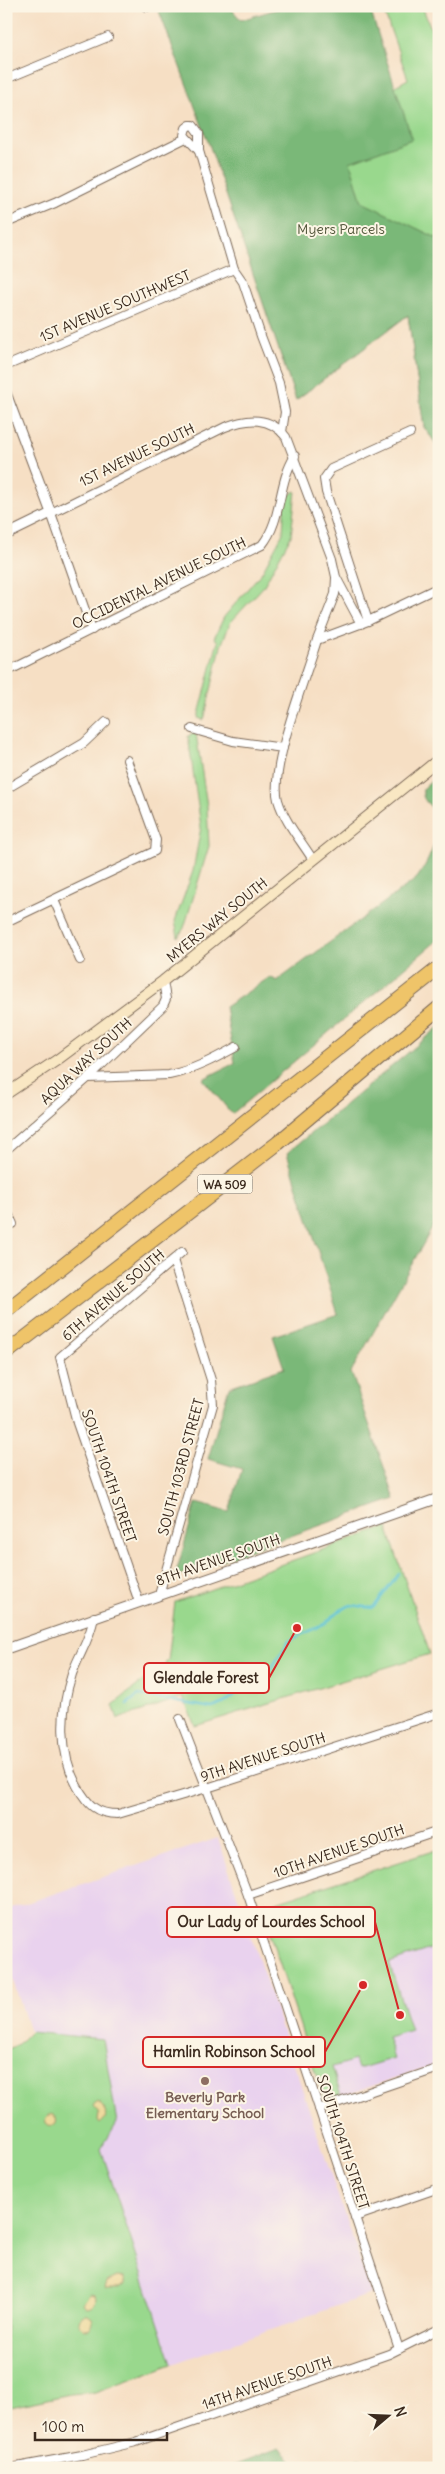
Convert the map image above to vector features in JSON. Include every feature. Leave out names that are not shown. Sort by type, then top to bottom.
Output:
[{"type":"highway","name":"WA 509","points":[[6,1311],[439,968]]},
{"type":"highway","name":"WA 509","points":[[6,1353],[278,1142],[439,1008]]},
{"type":"main road","name":"MYERS WAY SOUTH","points":[[6,1094],[57,1060],[163,981],[439,760]]},
{"type":"street","points":[[6,79],[108,37]]},
{"type":"street","points":[[198,150],[186,138],[184,132],[186,128],[193,125],[199,133],[198,150],[234,269],[243,282],[260,336],[279,383],[285,412],[282,432],[295,456],[332,559],[336,577],[333,601],[318,640],[284,748],[276,786],[278,802],[313,860]]},
{"type":"street","points":[[6,223],[55,203],[186,138]]},
{"type":"street","name":"1ST AVENUE SOUTHWEST","points":[[6,366],[234,269]]},
{"type":"street","points":[[6,393],[92,630]]},
{"type":"street","name":"1ST AVENUE SOUTH","points":[[6,535],[233,424],[261,420],[273,424],[282,432]]},
{"type":"street","points":[[365,622],[326,492],[324,479],[331,469],[410,433]]},
{"type":"street","name":"OCCIDENTAL AVENUE SOUTH","points":[[6,672],[262,545],[275,524],[285,479],[295,456]]},
{"type":"street","points":[[336,577],[365,622]]},
{"type":"street","points":[[318,640],[365,622],[439,587]]},
{"type":"street","points":[[6,789],[84,743],[106,722]]},
{"type":"street","points":[[192,729],[233,741],[284,748]]},
{"type":"street","points":[[6,922],[153,853],[157,846],[127,760]]},
{"type":"street","points":[[54,900],[80,960]]},
{"type":"street","name":"AQUA WAY SOUTH","points":[[6,1150],[88,1078],[163,1006],[166,999],[163,981]]},
{"type":"street","points":[[88,1078],[169,1075],[202,1066],[236,1047]]},
{"type":"street","points":[[6,1209],[13,1224]]},
{"type":"street","name":"6TH AVENUE SOUTH","points":[[60,1357],[182,1252]]},
{"type":"street","name":"SOUTH 103RD STREET","points":[[159,1595],[213,1405],[211,1380],[173,1260]]},
{"type":"street","name":"SOUTH 104TH STREET","points":[[60,1357],[77,1423],[139,1602]]},
{"type":"street","name":"8TH AVENUE SOUTH","points":[[6,1650],[94,1617],[439,1498]]},
{"type":"street","name":"9TH AVENUE SOUTH","points":[[94,1617],[91,1635],[72,1674],[62,1728],[67,1761],[75,1782],[93,1810],[106,1814],[118,1814],[207,1788],[439,1713]]},
{"type":"street","name":"SOUTH 104TH STREET","points":[[180,1719],[248,1895],[399,2350]]},
{"type":"street","name":"10TH AVENUE SOUTH","points":[[248,1895],[439,1830]]},
{"type":"street","points":[[319,2109],[439,2068]]},
{"type":"street","points":[[355,2217],[439,2188]]},
{"type":"street","name":"14TH AVENUE SOUTH","points":[[11,2468],[82,2455],[136,2442],[399,2350],[439,2329]]},
{"type":"shaded area","name":"Beverly Park Elementary School","points":[[218,1838],[371,2294],[172,2364],[101,2149],[117,2123],[103,2039],[30,2032],[6,1959],[6,1910]]},
{"type":"shaded area","points":[[439,1849],[439,2063],[325,2102],[261,1907]]},
{"type":"green space","points":[[174,6],[229,6],[241,20],[287,6],[369,6],[412,139],[350,162],[362,202],[439,239],[439,448],[424,427],[408,315],[296,400],[210,147],[159,11]]},
{"type":"green space","name":"Myers Parcels","points":[[382,6],[422,6],[439,49],[439,448],[424,427],[408,315],[296,400],[222,182],[408,79]]},
{"type":"green space","points":[[296,491],[291,536],[263,587],[230,623],[221,646],[204,720],[198,718],[218,641],[214,638],[224,617],[262,572],[283,533],[285,497]]},
{"type":"green space","points":[[196,733],[207,806],[209,846],[184,928],[178,937],[175,921],[193,871],[201,827],[188,736]]},
{"type":"green space","points":[[439,774],[439,939],[232,1114],[203,1079],[235,1063],[225,1007],[270,977],[277,981],[416,879],[433,847],[438,827],[438,819],[435,812],[423,797],[423,789]]},
{"type":"green space","points":[[439,1027],[439,1216],[351,1372],[395,1499],[175,1577],[196,1503],[229,1512],[242,1469],[208,1459],[229,1387],[284,1368],[273,1336],[338,1314],[287,1153]]},
{"type":"green space","points":[[387,1527],[430,1654],[195,1726],[183,1697],[118,1719],[113,1705],[168,1661],[175,1602]]},
{"type":"green space","points":[[439,1849],[439,1946],[389,1963],[411,2030],[387,2037],[394,2058],[358,2069],[355,2060],[332,2067],[341,2096],[325,2102],[261,1907]]},
{"type":"green space","points":[[30,2032],[103,2039],[117,2123],[101,2149],[172,2364],[95,2392],[70,2394],[6,2408],[6,2050],[17,2045]]},
{"type":"green space","points":[[279,2448],[300,2468],[226,2468]]},
{"type":"green space","points":[[362,2458],[372,2468],[335,2468]]},
{"type":"sand","points":[[97,2101],[103,2107],[106,2114],[105,2119],[100,2124],[98,2121],[99,2113],[93,2106]]},
{"type":"sand","points":[[51,2114],[57,2120],[51,2126],[45,2120]]},
{"type":"sand","points":[[117,2277],[125,2278],[125,2285],[119,2288],[105,2288],[107,2282]]},
{"type":"sand","points":[[90,2294],[95,2295],[96,2300],[92,2305],[86,2307],[83,2303]]},
{"type":"sand","points":[[83,2315],[89,2315],[93,2322],[89,2329],[83,2329],[79,2325],[79,2319]]},
{"type":"waterway","points":[[127,1704],[139,1695],[212,1708],[223,1704],[269,1672],[289,1641],[326,1623],[340,1610],[351,1605],[373,1608],[399,1574]]},
{"type":"place","name":"Glendale Forest","points":[[297,1628]]},
{"type":"place","name":"Hamlin Robinson School","points":[[363,1985]]},
{"type":"place","name":"Our Lady of Lourdes School","points":[[400,2015]]},
{"type":"place","name":"Beverly Park Elementary School","points":[[205,2081]]}]
